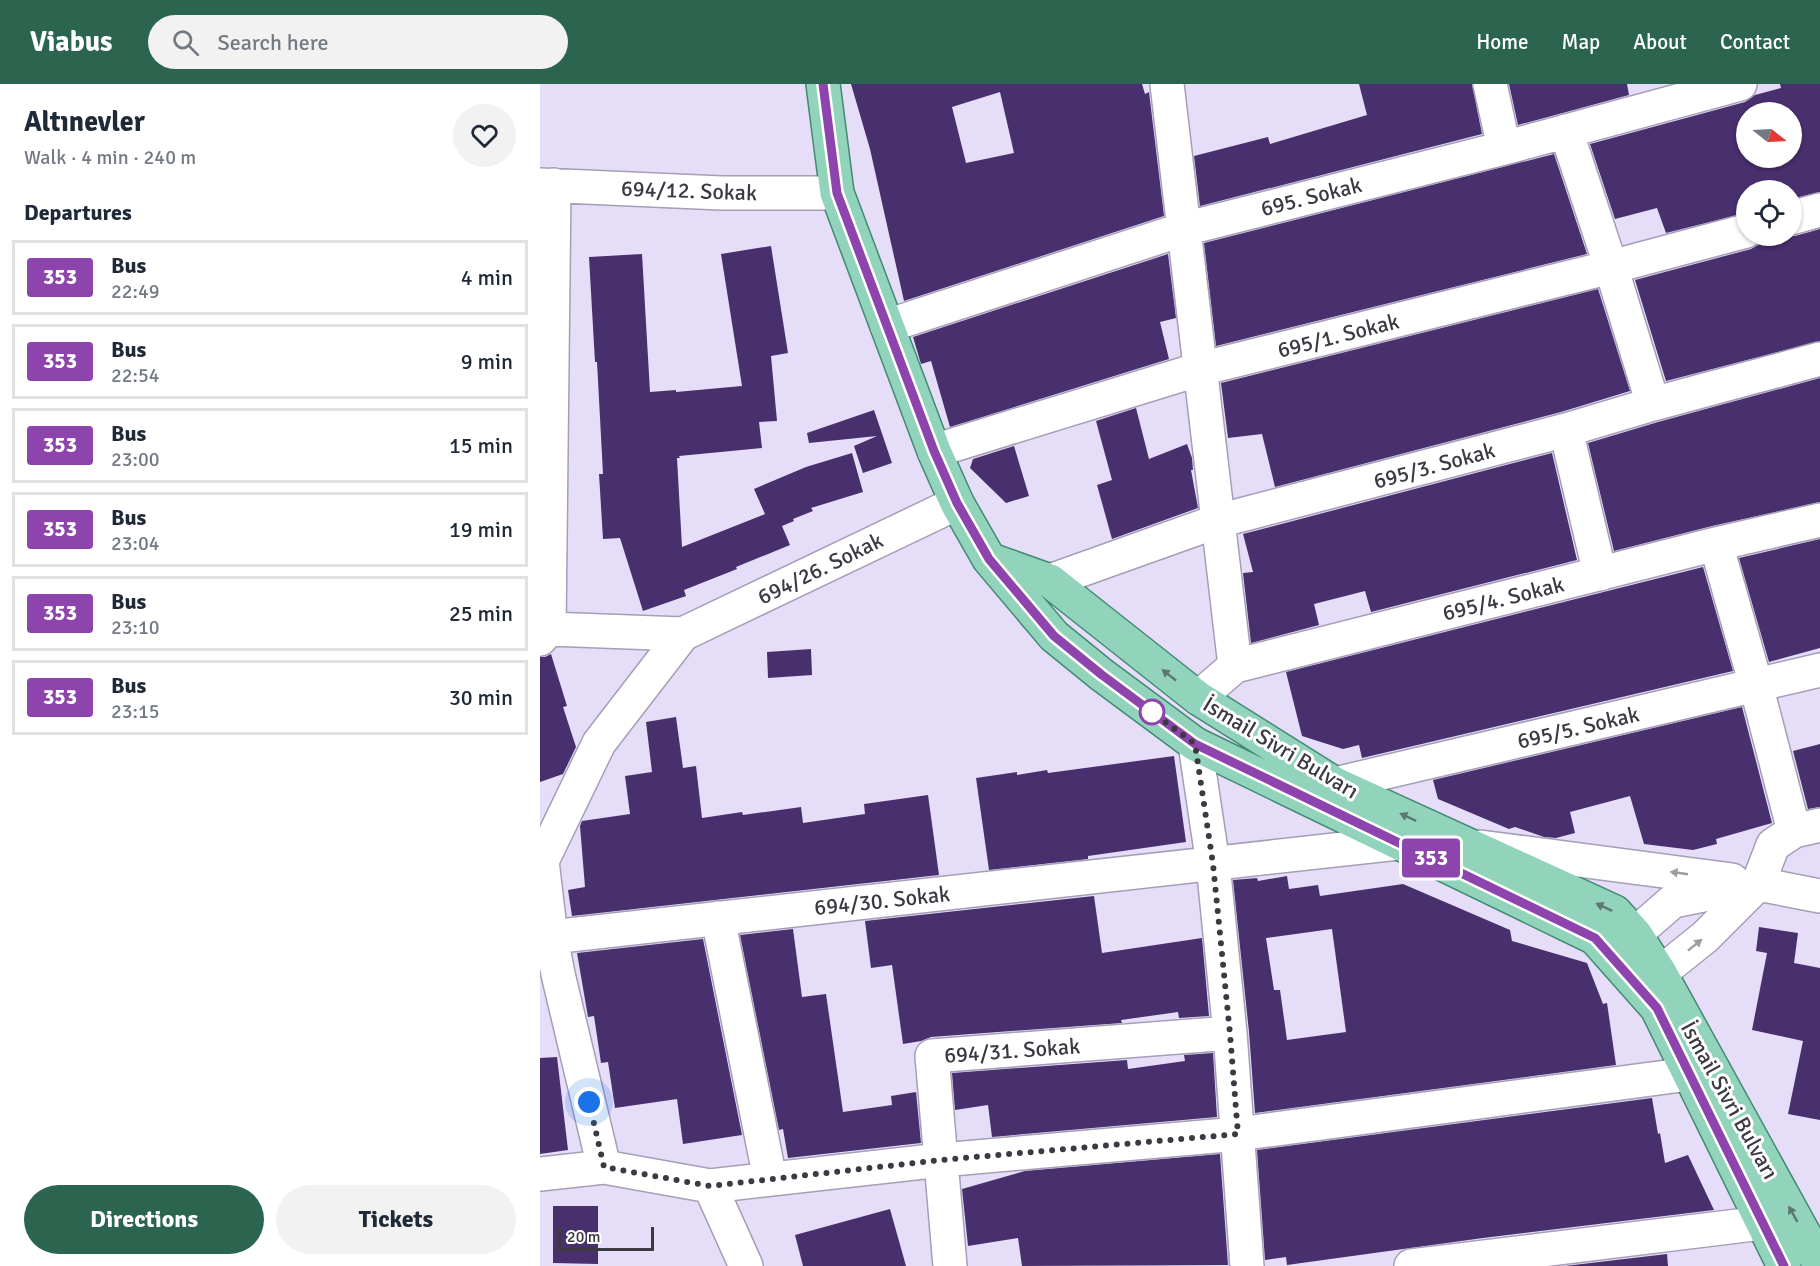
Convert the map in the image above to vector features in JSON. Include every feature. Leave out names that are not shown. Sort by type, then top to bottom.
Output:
[{"type":"main road","name":"İsmail Sivri Bulvarı","points":[[823,84],[837,193],[934,451],[957,503],[989,559],[1054,636],[1195,744],[1595,938],[1657,1008],[1784,1266]]},
{"type":"main road","name":"İsmail Sivri Bulvarı","points":[[989,559],[1050,581],[1198,698],[1335,784],[1615,912],[1635,934],[1660,974],[1819,1262]]},
{"type":"street","points":[[1167,84],[1235,666]]},
{"type":"street","points":[[1490,84],[1504,148]]},
{"type":"street","name":"695. Sokak","points":[[887,326],[1184,229],[1566,131],[1640,98],[1740,84]]},
{"type":"street","points":[[1566,131],[1653,404]]},
{"type":"street","name":"694/12. Sokak","points":[[547,185],[721,193],[837,193]]},
{"type":"street","points":[[544,634],[547,185]]},
{"type":"street","points":[[1802,215],[1820,210]]},
{"type":"street","name":"695/1. Sokak","points":[[934,451],[1200,369],[1736,234]]},
{"type":"street","name":"695/3. Sokak","points":[[1050,581],[1218,521],[1566,430],[1820,359]]},
{"type":"street","points":[[1566,430],[1600,574]]},
{"type":"street","name":"694/26. Sokak","points":[[544,634],[683,634],[957,503]]},
{"type":"street","name":"695/4. Sokak","points":[[1198,698],[1235,666],[1716,544],[1820,520]]},
{"type":"street","points":[[1716,544],[1756,685],[1807,828],[1773,845],[1758,884],[1705,937],[1660,974],[1625,970],[1635,934],[1674,901],[1758,884]]},
{"type":"street","name":"694/26. Sokak","points":[[604,1167],[549,976],[551,937],[542,861],[550,825],[599,743],[683,634]]},
{"type":"street","name":"695/5. Sokak","points":[[1335,784],[1820,669]]},
{"type":"street","points":[[1195,744],[1213,864],[1230,1034],[1247,1266]]},
{"type":"street","name":"694/30. Sokak","points":[[551,937],[1398,843]]},
{"type":"street","points":[[1468,845],[1758,884],[1820,896]]},
{"type":"street","points":[[718,918],[770,1179]]},
{"type":"street","name":"694/31. Sokak","points":[[950,1266],[932,1056],[1230,1034]]},
{"type":"street","points":[[540,1174],[604,1167],[710,1186],[941,1160],[1238,1134],[1689,1074]]},
{"type":"street","points":[[710,1186],[746,1266]]},
{"type":"street","points":[[1411,1266],[1762,1223]]},
{"type":"building","points":[[851,84],[1142,84],[1145,94],[1149,92],[1164,216],[904,301],[870,149]],"holes":[[[1000,92],[1014,153],[966,163],[952,107]]]},
{"type":"building","points":[[1359,84],[1472,84],[1482,134],[1200,206],[1194,156],[1268,137],[1270,144],[1367,115]]},
{"type":"building","points":[[1509,84],[1627,84],[1629,95],[1518,125]]},
{"type":"building","points":[[1780,84],[1820,84],[1820,192],[1802,196],[1802,180],[1736,180],[1736,216],[1666,233],[1657,208],[1615,219],[1590,144],[1736,104],[1736,168],[1802,168],[1802,102],[1745,102],[1755,95],[1781,88]]},
{"type":"building","points":[[1554,154],[1587,254],[1216,346],[1204,243]]},
{"type":"building","points":[[1820,229],[1820,341],[1666,381],[1635,280],[1756,246],[1802,246],[1802,234]]},
{"type":"building","points":[[771,246],[788,353],[771,356],[777,421],[759,422],[762,448],[677,458],[682,547],[765,514],[754,489],[806,467],[852,453],[863,492],[811,508],[813,511],[782,526],[790,545],[684,590],[686,596],[643,611],[620,538],[603,539],[599,474],[603,474],[589,257],[642,254],[650,392],[676,390],[676,392],[742,386],[721,254]]},
{"type":"building","points":[[1168,254],[1176,318],[1160,322],[1169,359],[950,427],[931,361],[921,364],[913,337]]},
{"type":"building","points":[[1598,289],[1630,391],[1561,412],[1275,487],[1262,434],[1228,438],[1221,383]]},
{"type":"building","points":[[1820,378],[1820,502],[1614,551],[1588,443]]},
{"type":"building","points":[[1136,408],[1149,459],[1187,444],[1192,458],[1193,470],[1191,470],[1198,508],[1112,539],[1097,485],[1112,480],[1096,421]]},
{"type":"building","points":[[874,410],[892,463],[863,473],[854,446],[877,436],[809,443],[807,433]]},
{"type":"building","points":[[1014,446],[1029,496],[1006,503],[970,468],[973,459]]},
{"type":"building","points":[[1552,453],[1577,560],[1371,612],[1365,591],[1314,604],[1319,625],[1251,643],[1243,573],[1253,572],[1243,534]]},
{"type":"building","points":[[1820,539],[1820,648],[1769,662],[1739,558]]},
{"type":"building","points":[[1703,567],[1733,671],[1362,758],[1359,745],[1343,749],[1302,736],[1286,672]]},
{"type":"building","points":[[811,649],[812,675],[768,678],[767,652]]},
{"type":"building","points":[[551,654],[567,706],[563,707],[576,747],[563,774],[540,782],[540,657]]},
{"type":"building","points":[[1742,707],[1772,823],[1716,839],[1717,844],[1693,850],[1644,844],[1630,796],[1570,812],[1575,833],[1556,838],[1544,837],[1515,827],[1509,829],[1438,799],[1433,780]]},
{"type":"building","points":[[676,717],[683,768],[696,766],[702,818],[801,807],[803,823],[865,814],[864,804],[928,795],[939,875],[572,916],[568,890],[585,887],[580,826],[582,821],[630,814],[625,776],[652,772],[646,722]]},
{"type":"building","points":[[1820,744],[1820,807],[1808,809],[1793,751]]},
{"type":"building","points":[[1174,756],[1186,842],[1088,856],[1088,859],[989,870],[976,778],[1017,772],[1017,775],[1047,770],[1048,773]]},
{"type":"building","points":[[1287,876],[1289,889],[1318,885],[1320,896],[1403,884],[1510,930],[1512,941],[1587,963],[1603,1004],[1607,1003],[1616,1065],[1255,1113],[1233,880],[1257,878],[1258,881]],"holes":[[[1332,929],[1346,1032],[1287,1040],[1280,990],[1274,990],[1266,938]]]},
{"type":"building","points":[[1094,896],[1102,953],[1202,938],[1209,1016],[1179,1018],[1178,1012],[1121,1020],[1122,1023],[931,1037],[903,1044],[892,965],[871,968],[865,921]]},
{"type":"building","points":[[1759,927],[1798,933],[1794,963],[1820,968],[1820,1120],[1788,1114],[1803,1041],[1752,1030],[1767,953],[1756,951]]},
{"type":"building","points":[[793,929],[802,997],[826,994],[843,1112],[892,1105],[891,1096],[916,1092],[921,1143],[788,1158],[783,1129],[779,1130],[740,935]]},
{"type":"building","points":[[703,939],[742,1135],[683,1144],[677,1099],[615,1108],[608,1062],[601,1063],[594,1016],[588,1017],[577,953]]},
{"type":"building","points":[[1213,1053],[1217,1117],[992,1137],[988,1105],[955,1110],[952,1073],[1127,1060],[1128,1069],[1185,1061],[1184,1055]]},
{"type":"building","points":[[557,1057],[568,1150],[540,1154],[540,1058]]},
{"type":"building","points":[[1652,1098],[1665,1163],[1688,1155],[1714,1210],[1287,1265],[1286,1257],[1265,1260],[1257,1150]]},
{"type":"building","points":[[1220,1154],[1228,1265],[1022,1266],[1018,1238],[968,1246],[962,1189],[1025,1171]]},
{"type":"building","points":[[553,1206],[598,1206],[598,1264],[553,1263]]},
{"type":"building","points":[[890,1209],[906,1266],[803,1266],[795,1235]]},
{"type":"building","points":[[1667,1254],[1668,1266],[1565,1266]]},
{"type":"bus line","name":"353","points":[[823,84],[837,193],[934,451],[957,503],[989,559],[1054,636],[1195,744],[1595,938],[1657,1008],[1784,1266]]},
{"type":"route","points":[[589,1102],[604,1167],[710,1186],[941,1160],[1238,1134],[1213,864],[1195,744],[1152,712]]}]
